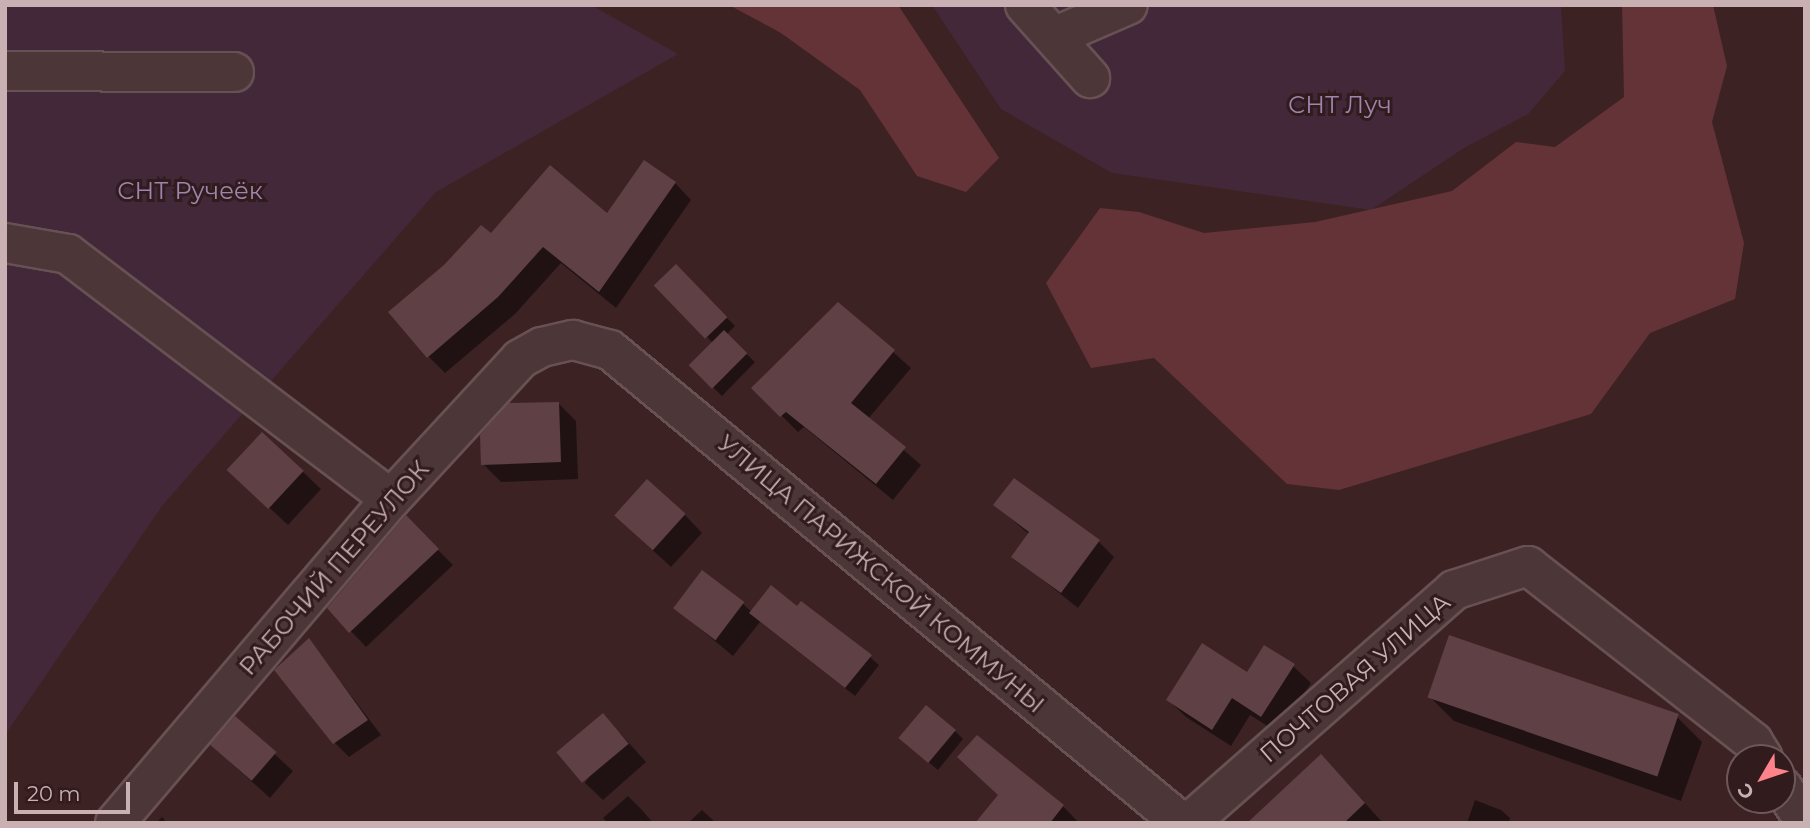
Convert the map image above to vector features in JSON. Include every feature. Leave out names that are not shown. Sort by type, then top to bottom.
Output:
[{"type":"street","points":[[1025,5],[1056,36],[1090,78]]},
{"type":"street","points":[[1056,36],[1128,5]]},
{"type":"street","points":[[5,71],[233,72]]},
{"type":"street","points":[[11,251],[68,254],[391,499]]},
{"type":"street","name":"РАБОЧИЙ ПЕРЕУЛОК","points":[[115,823],[391,499],[520,359],[542,347],[573,340]]},
{"type":"street","name":"УЛИЦА ПАРИЖСКОЙ КОММУНЫ","points":[[573,340],[610,350],[1182,823]]},
{"type":"street","name":"ПОЧТОВАЯ УЛИЦА","points":[[1189,823],[1454,590],[1528,566],[1754,744]]},
{"type":"green space","name":"СНТ Ручеёк","points":[[5,5],[591,5],[678,54],[436,192],[162,506],[5,735]]},
{"type":"green space","name":"СНТ Луч","points":[[932,5],[1561,5],[1565,71],[1528,114],[1464,148],[1371,210],[1112,173],[1001,109]]},
{"type":"shaded area","points":[[729,5],[898,5],[999,158],[966,192],[917,176],[860,90],[781,33]]},
{"type":"shaded area","points":[[1622,5],[1713,5],[1727,66],[1712,122],[1744,243],[1735,299],[1650,333],[1591,414],[1339,490],[1287,484],[1154,358],[1091,368],[1046,283],[1100,208],[1139,212],[1204,233],[1315,222],[1452,191],[1516,142],[1555,147],[1624,97]]},
{"type":"building","points":[[644,160],[676,182],[599,292],[543,247],[498,297],[427,358],[388,312],[444,265],[481,225],[491,233],[550,165],[607,213]]},
{"type":"building","points":[[676,264],[727,317],[705,339],[654,286]]},
{"type":"building","points":[[838,302],[895,350],[851,403],[906,447],[876,484],[786,412],[780,417],[751,388]]},
{"type":"building","points":[[724,330],[747,353],[712,389],[689,365]]},
{"type":"building","points":[[559,402],[561,462],[481,465],[480,435],[509,403]]},
{"type":"building","points":[[262,432],[304,471],[268,509],[227,470]]},
{"type":"building","points":[[1014,478],[1100,540],[1061,593],[1011,557],[1029,532],[993,505]]},
{"type":"building","points":[[647,479],[686,514],[653,550],[614,515]]},
{"type":"building","points":[[406,515],[439,549],[349,633],[327,608]]},
{"type":"building","points":[[702,570],[744,602],[715,640],[673,608]]},
{"type":"building","points":[[771,585],[797,606],[801,601],[872,655],[845,688],[749,613]]},
{"type":"building","points":[[1449,635],[1679,714],[1657,777],[1428,697]]},
{"type":"building","points":[[309,638],[368,720],[333,744],[274,670]]},
{"type":"building","points":[[1202,643],[1247,672],[1264,645],[1295,664],[1261,717],[1232,698],[1212,730],[1166,700]]},
{"type":"building","points":[[926,705],[956,730],[928,763],[898,738]]},
{"type":"building","points":[[603,713],[629,744],[582,783],[556,752]]},
{"type":"building","points":[[235,716],[277,752],[252,781],[210,745]]},
{"type":"building","points":[[977,735],[1064,805],[1050,823],[975,823],[998,795],[957,757]]},
{"type":"building","points":[[1321,754],[1365,803],[1344,823],[1247,823]]}]
